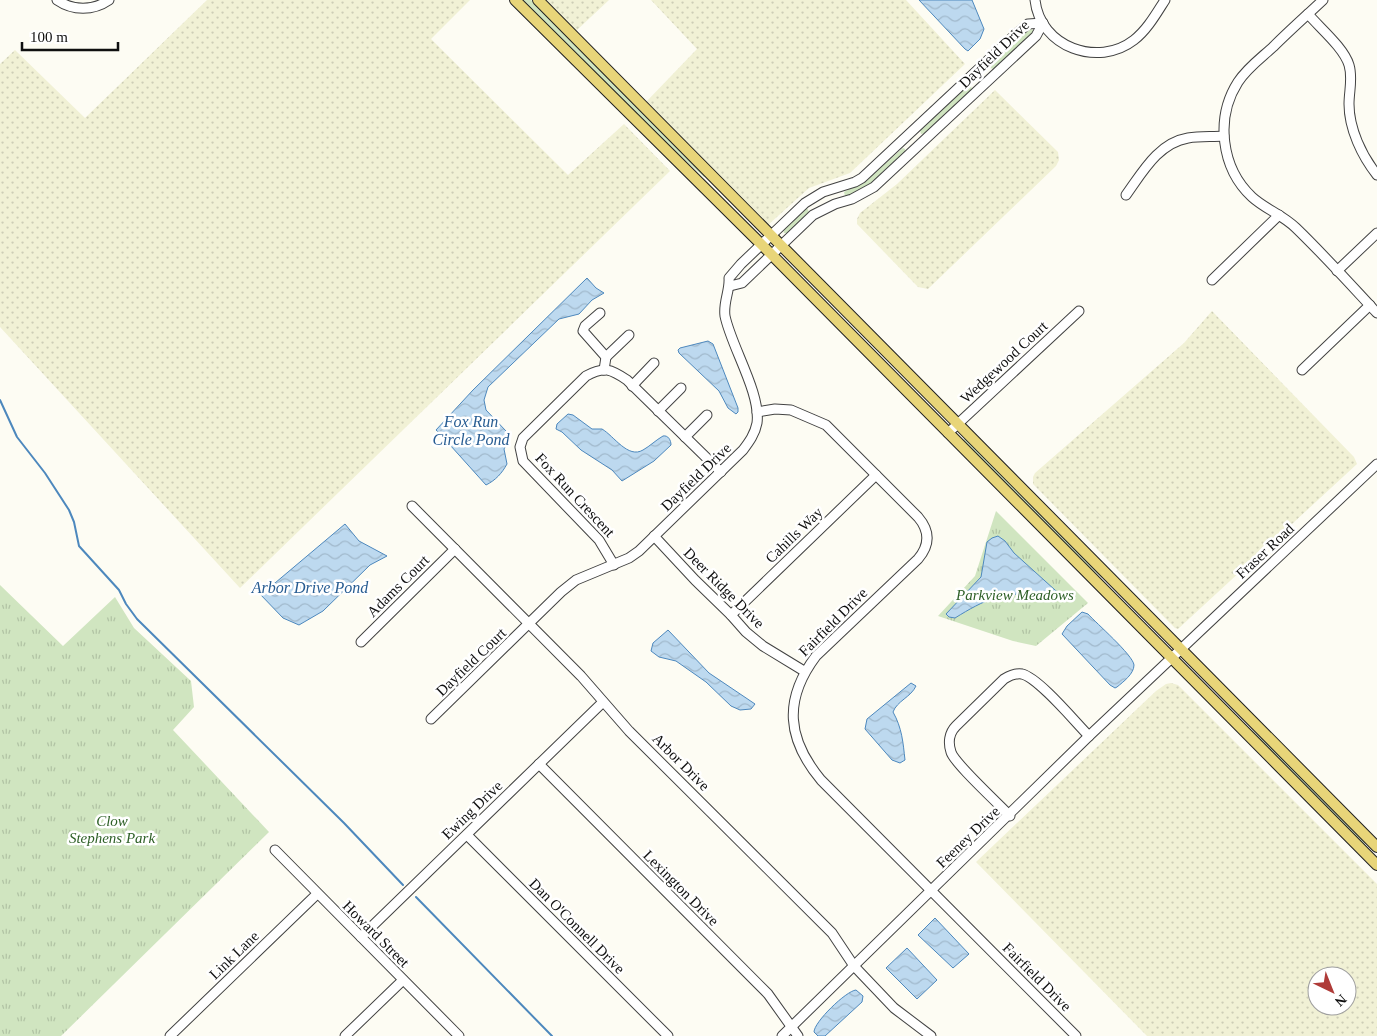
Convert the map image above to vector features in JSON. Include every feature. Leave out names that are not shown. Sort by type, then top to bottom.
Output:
[{"type":"main road","points":[[515,0],[771,254],[1377,865]]},
{"type":"main road","points":[[538,0],[1377,847]]},
{"type":"street","points":[[57,0],[67,6],[85,9],[96,7],[109,0]]},
{"type":"street","points":[[1035,0],[1043,23],[1051,34],[1066,45],[1085,53],[1103,53],[1120,49],[1134,40],[1145,29],[1165,0]]},
{"type":"street","points":[[1323,0],[1253,65],[1238,84],[1230,98],[1226,112],[1224,136],[1227,156],[1238,180],[1258,202],[1294,226],[1377,313]]},
{"type":"street","points":[[1308,14],[1342,52],[1349,64],[1351,78],[1349,106],[1354,133],[1364,155],[1377,175]]},
{"type":"street","name":"Dayfield Drive","points":[[730,286],[742,282],[813,215],[834,204],[858,196],[874,187],[1036,36],[1043,23]]},
{"type":"street","name":"Dayfield Drive","points":[[529,624],[560,592],[576,580],[614,565],[639,551],[721,472],[752,439],[757,424],[755,400],[725,316],[725,299],[730,286],[729,278],[761,244],[805,203],[823,192],[862,178],[1016,34],[1028,24],[1043,23]]},
{"type":"street","points":[[975,71],[985,82]]},
{"type":"street","points":[[907,136],[917,147]]},
{"type":"street","points":[[1126,196],[1152,159],[1175,143],[1188,138],[1224,136]]},
{"type":"street","points":[[1212,280],[1279,215]]},
{"type":"street","points":[[1338,271],[1377,232]]},
{"type":"street","points":[[1302,370],[1370,305]]},
{"type":"street","name":"Wedgewood Court","points":[[948,433],[1078,311]]},
{"type":"street","points":[[600,313],[585,326],[583,331],[606,357]]},
{"type":"street","points":[[629,335],[606,357],[604,370],[613,371],[632,386],[721,472]]},
{"type":"street","points":[[632,386],[654,363]]},
{"type":"street","name":"Fox Run Crescent","points":[[604,370],[597,370],[586,376],[524,438],[520,447],[523,461],[599,540],[614,565]]},
{"type":"street","points":[[658,411],[681,388]]},
{"type":"street","name":"Fairfield Drive","points":[[757,412],[775,409],[791,410],[817,420],[831,430],[876,475],[923,523],[927,532],[927,544],[918,559],[816,656],[804,672],[793,703],[798,743],[807,763],[821,780],[1076,1036]]},
{"type":"street","points":[[685,437],[707,414]]},
{"type":"street","name":"Fraser Road","points":[[1172,658],[1377,464]]},
{"type":"street","name":"Cahills Way","points":[[731,615],[876,475]]},
{"type":"street","name":"Arbor Drive","points":[[412,506],[832,933],[854,966],[894,1008],[931,1036]]},
{"type":"street","name":"Deer Ridge Drive","points":[[654,536],[694,580],[746,632],[804,672]]},
{"type":"street","name":"Adams Court","points":[[361,642],[455,549]]},
{"type":"street","name":"Dayfield Court","points":[[431,719],[529,624]]},
{"type":"street","name":"Feeney Drive","points":[[782,1036],[1010,816],[1089,736],[1172,658]]},
{"type":"street","points":[[1010,816],[952,754],[949,740],[951,732],[956,726],[1004,680],[1010,676],[1022,674],[1036,682],[1089,736]]},
{"type":"street","name":"Ewing Drive","points":[[361,937],[603,702]]},
{"type":"street","name":"Lexington Drive","points":[[539,764],[768,994],[798,1036]]},
{"type":"street","name":"Dan O'Connell Drive","points":[[467,835],[668,1036]]},
{"type":"street","name":"Howard Street","points":[[275,850],[459,1036]]},
{"type":"street","name":"Link Lane","points":[[170,1036],[317,894]]},
{"type":"street","points":[[345,1036],[403,980]]},
{"type":"green space","points":[[207,0],[470,0],[431,39],[568,175],[624,124],[670,171],[240,588],[0,327],[0,64],[15,50],[85,118]]},
{"type":"green space","points":[[522,0],[531,0],[705,176],[669,146]]},
{"type":"green space","points":[[546,0],[609,0],[576,31]]},
{"type":"green space","points":[[651,0],[906,0],[965,64],[850,173],[809,188],[768,225],[646,102],[697,49]]},
{"type":"green space","points":[[1030,29],[1033,30],[1033,34],[994,69],[990,68],[989,65]]},
{"type":"green space","points":[[969,85],[972,90],[926,133],[921,134],[920,130]]},
{"type":"green space","points":[[995,90],[1058,152],[1059,160],[1056,166],[928,289],[918,287],[857,224],[857,219],[860,213],[897,184]]},
{"type":"green space","points":[[903,148],[905,152],[877,179],[861,190],[845,196],[844,192],[865,181]]},
{"type":"green space","points":[[807,208],[809,212],[788,233],[784,233],[783,229]]},
{"type":"green space","points":[[1212,311],[1354,457],[1357,464],[1178,629],[1033,484],[1033,477],[1035,473],[1184,343]]},
{"type":"green space","points":[[965,438],[1102,578],[1073,553],[962,441]]},
{"type":"green space","name":"Parkview Meadows","points":[[996,511],[1088,603],[1036,646],[1013,641],[938,616],[975,576]]},
{"type":"green space","name":"Clow Stephens Park","points":[[0,585],[63,646],[115,597],[134,628],[191,681],[194,707],[173,730],[269,832],[61,1036],[0,1036]]},
{"type":"green space","points":[[1166,684],[1178,685],[1377,884],[1377,1036],[1147,1036],[976,862],[1156,691]]},
{"type":"green space","points":[[1252,730],[1279,755],[1365,844],[1338,820],[1251,732]]},
{"type":"water","points":[[919,0],[972,0],[984,29],[980,39],[968,51]]},
{"type":"water","name":"Fox Run Circle Pond","points":[[587,278],[596,288],[604,293],[592,300],[579,314],[559,319],[488,387],[484,400],[486,410],[506,431],[508,441],[504,449],[507,464],[493,481],[486,485],[436,430],[473,390]]},
{"type":"water","points":[[708,341],[713,344],[738,408],[736,414],[728,408],[719,391],[679,353],[678,350],[680,348]]},
{"type":"water","points":[[568,414],[573,415],[592,429],[602,429],[621,446],[632,452],[643,450],[663,436],[669,438],[671,445],[654,461],[622,481],[612,470],[581,450],[562,432],[556,429],[557,424]]},
{"type":"water","name":"Arbor Drive Pond","points":[[345,524],[359,541],[387,556],[370,565],[323,611],[299,625],[283,618],[259,593],[275,583]]},
{"type":"water","points":[[998,536],[1065,599],[1056,600],[1029,594],[1006,595],[986,601],[955,618],[949,617],[946,614],[981,577],[987,542]]},
{"type":"water","points":[[1082,612],[1088,614],[1132,660],[1134,668],[1132,672],[1115,688],[1062,634],[1067,626]]},
{"type":"water","points":[[668,630],[709,673],[755,704],[751,709],[740,710],[731,706],[706,682],[676,661],[659,657],[651,651],[653,643]]},
{"type":"water","points":[[911,683],[916,686],[914,690],[893,712],[900,729],[904,747],[905,760],[900,763],[892,760],[865,729],[867,719]]},
{"type":"water","points":[[935,918],[969,954],[953,968],[918,935]]},
{"type":"water","points":[[907,948],[937,980],[917,999],[886,968]]},
{"type":"water","points":[[856,990],[863,996],[862,1002],[825,1036],[818,1036],[814,1032],[819,1021],[838,1001]]},
{"type":"waterway","points":[[0,400],[17,437],[45,473],[69,510],[74,522],[79,546],[119,590],[137,619],[344,823],[403,885]]},
{"type":"waterway","points":[[416,897],[552,1036]]}]
